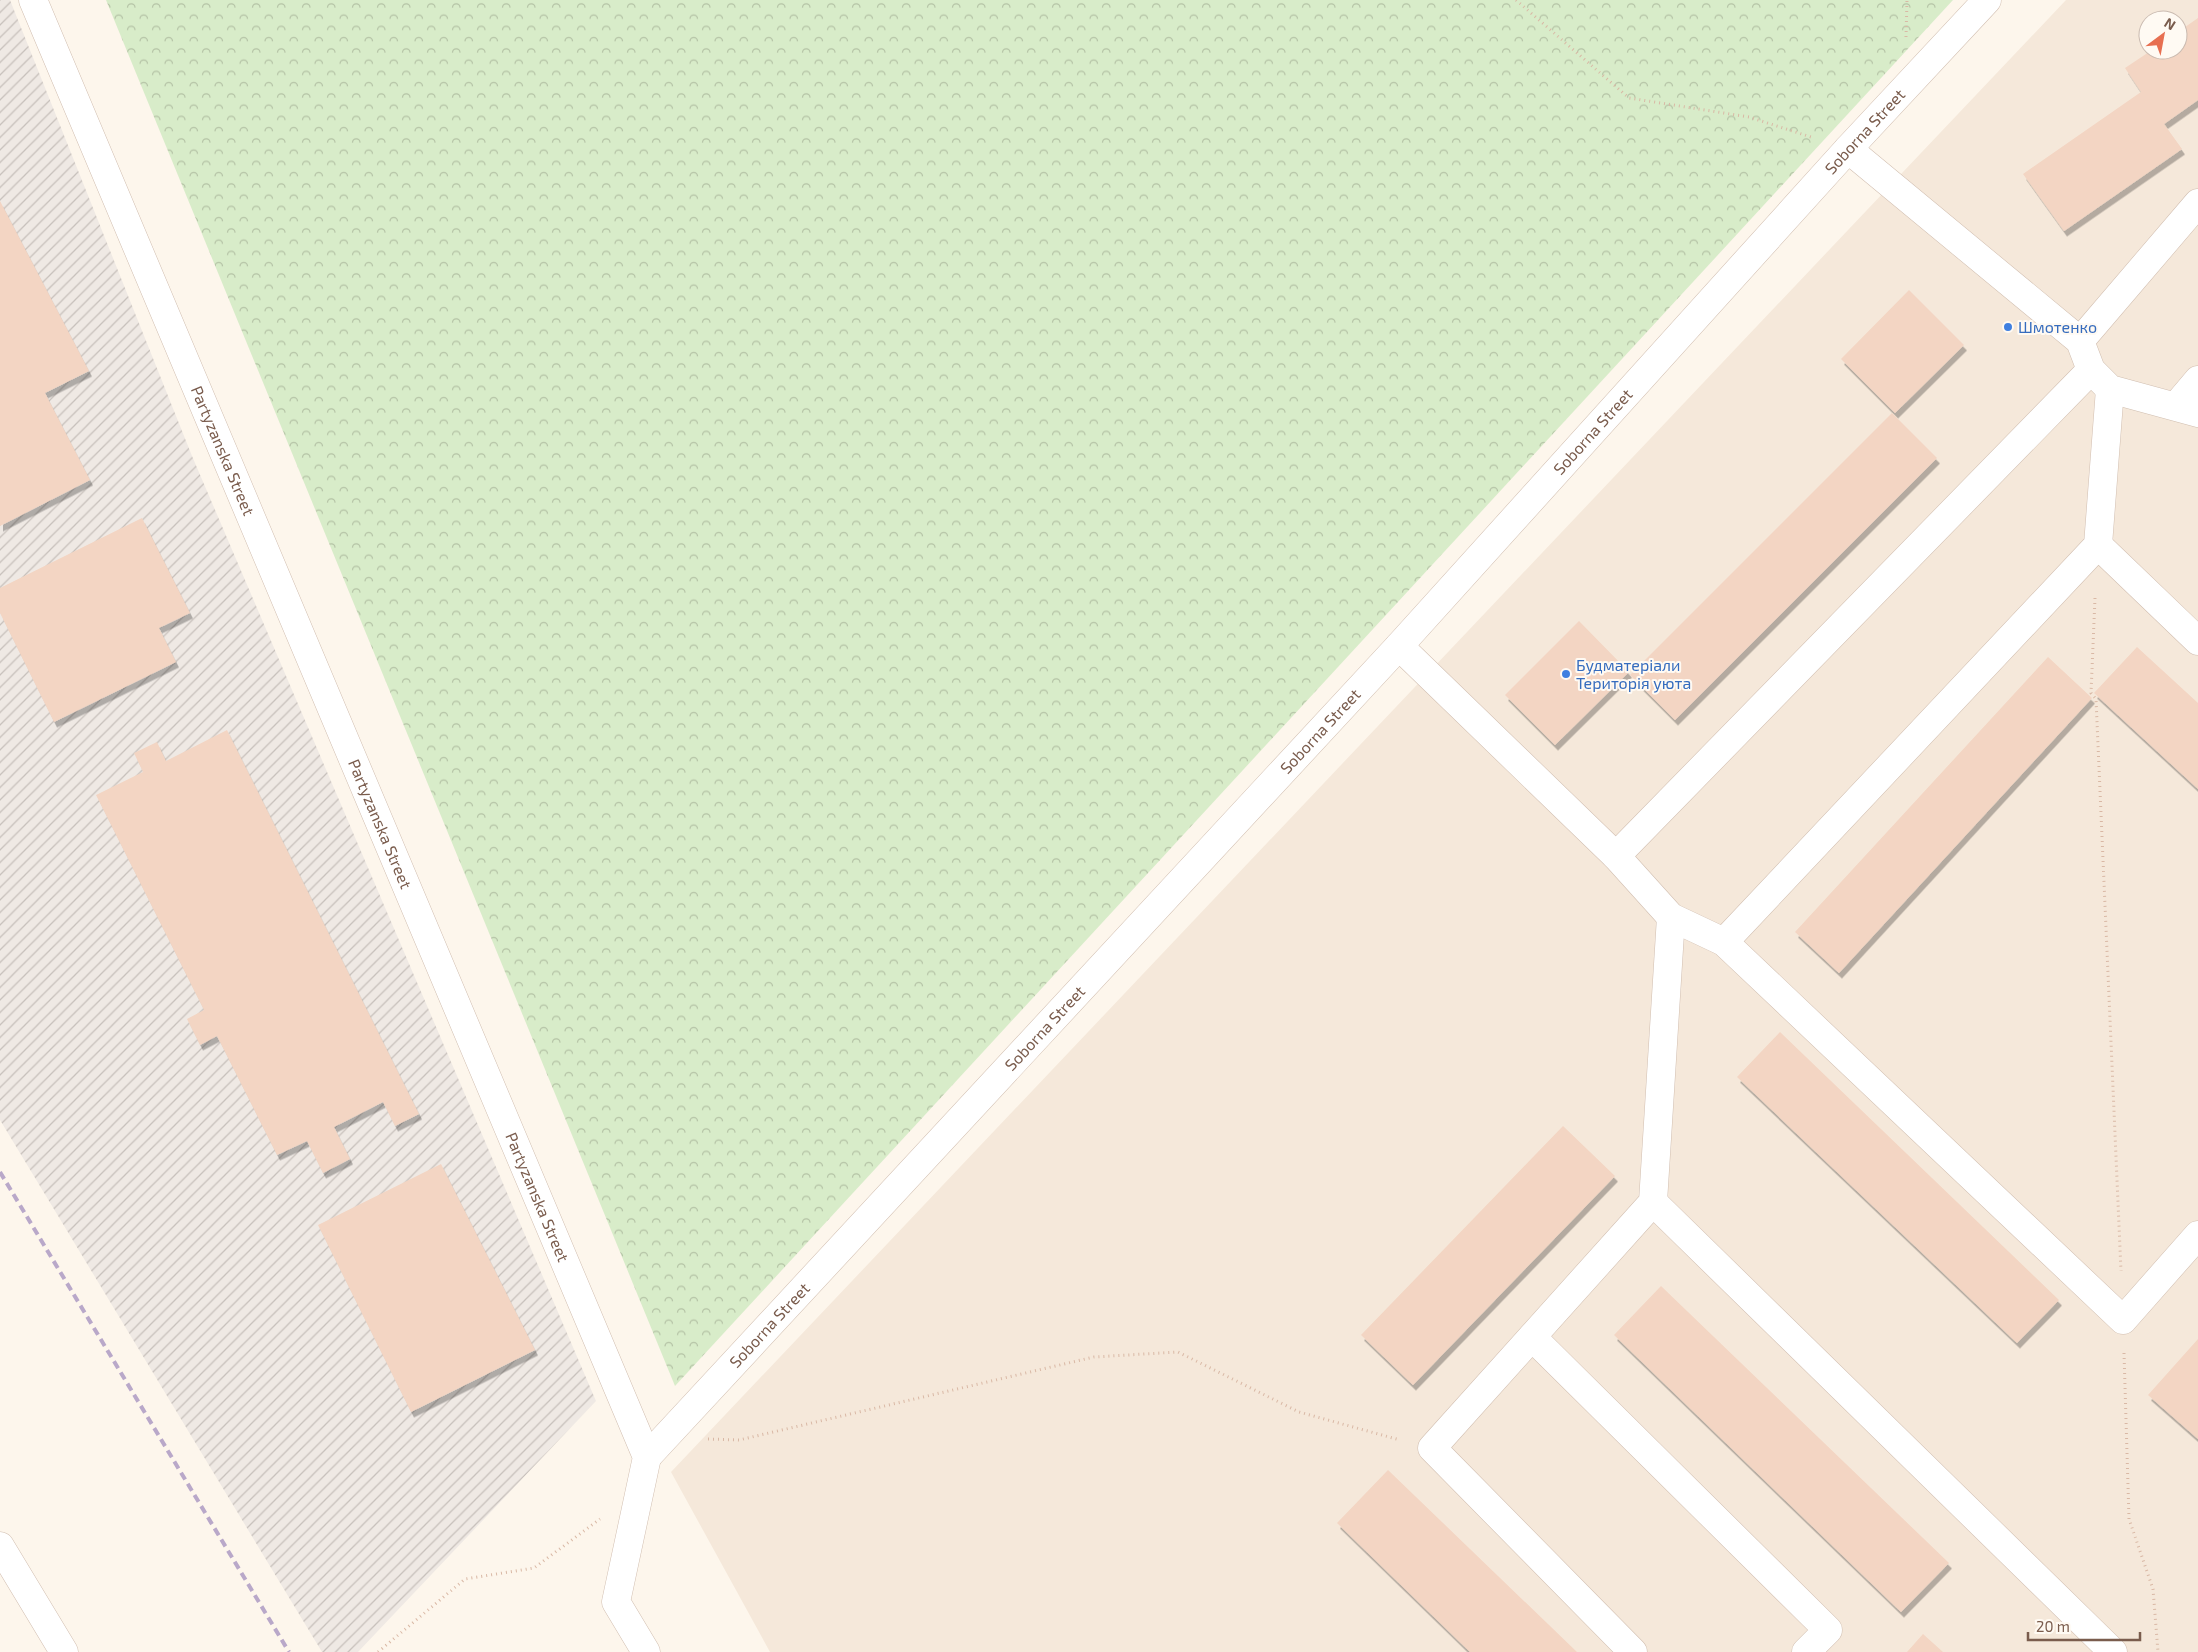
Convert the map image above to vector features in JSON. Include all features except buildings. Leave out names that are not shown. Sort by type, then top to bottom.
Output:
[{"type":"street","name":"Partyzanska Street","points":[[33,0],[655,1447]]},
{"type":"street","name":"Soborna Street","points":[[655,1447],[1399,646],[1848,149],[1987,0]]},
{"type":"street","points":[[1848,149],[2080,341],[2091,370],[2110,389],[2187,409],[2198,380]]},
{"type":"street","points":[[2080,341],[2198,203]]},
{"type":"street","points":[[1616,856],[2091,370]]},
{"type":"street","points":[[1724,942],[2098,545],[2110,389]]},
{"type":"street","points":[[2098,545],[2198,641]]},
{"type":"street","points":[[1399,646],[1616,856],[1671,917],[1724,942],[2123,1320],[2198,1235]]},
{"type":"street","points":[[1633,1652],[1432,1448],[1652,1202],[1671,917]]},
{"type":"street","points":[[1652,1202],[2113,1652]]},
{"type":"street","points":[[1532,1337],[1828,1630],[1806,1652]]},
{"type":"street","points":[[646,1652],[616,1602],[640,1489],[655,1447]]},
{"type":"street","points":[[0,1546],[64,1652]]},
{"type":"path","points":[[1516,0],[1629,98],[1749,117],[1848,149]]},
{"type":"path","points":[[2098,545],[2091,693],[2096,699],[2123,1320],[2129,1519],[2153,1589],[2158,1652]]},
{"type":"path","points":[[655,1447],[739,1440],[1094,1357],[1178,1352],[1299,1412],[1432,1448]]},
{"type":"path","points":[[378,1652],[465,1579],[534,1568],[640,1489]]},
{"type":"shaded area","points":[[0,0],[10,0],[192,456],[596,1401],[358,1652],[322,1652],[0,1120]]},
{"type":"shaded area","points":[[2066,0],[2198,0],[2198,1652],[770,1652],[671,1472]]},
{"type":"green space","points":[[106,0],[1953,0],[675,1386]]},
{"type":"railway","points":[[0,1172],[289,1652]]},
{"type":"place","name":"Шмотенко","points":[[2008,327]]},
{"type":"place","name":"Будматеріали Територія уюта","points":[[1566,674]]}]
